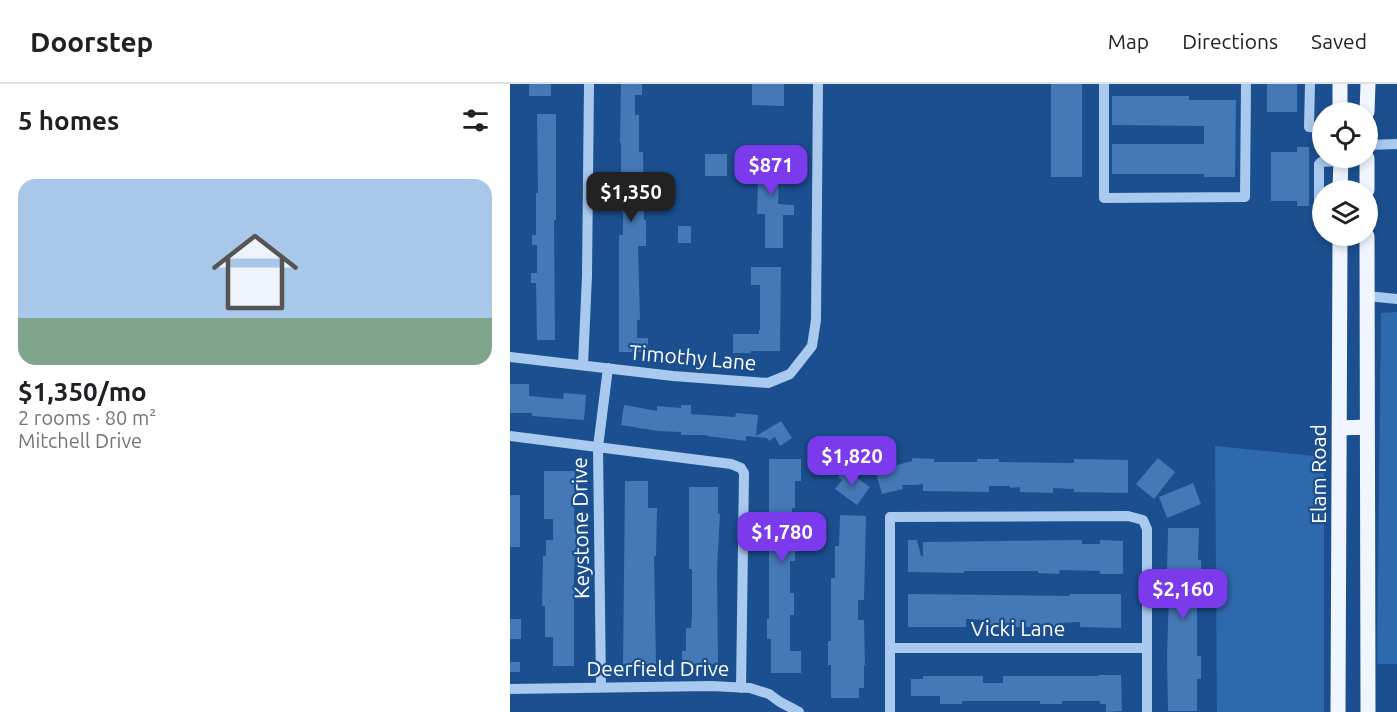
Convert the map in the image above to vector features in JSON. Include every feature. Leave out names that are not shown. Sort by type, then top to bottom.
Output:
[{"type":"main road","points":[[1340,84],[1340,102]]},
{"type":"main road","points":[[1367,102],[1368,84]]},
{"type":"main road","name":"Elam Road","points":[[1338,712],[1340,246]]},
{"type":"main road","points":[[1367,246],[1368,712]]},
{"type":"main road","points":[[1339,428],[1368,427]]},
{"type":"street","points":[[583,365],[587,276],[589,84]]},
{"type":"street","name":"Timothy Lane","points":[[510,357],[673,376],[768,383],[790,374],[812,346],[816,320],[818,84]]},
{"type":"street","points":[[1104,84],[1104,198],[1116,198],[1245,197],[1246,84]]},
{"type":"street","points":[[1310,84],[1309,127],[1312,127]]},
{"type":"street","points":[[1378,145],[1397,144]]},
{"type":"street","points":[[1367,296],[1397,299]]},
{"type":"street","name":"Keystone Drive","points":[[601,687],[598,447],[608,368]]},
{"type":"street","points":[[510,436],[731,464],[741,468],[744,472],[741,688]]},
{"type":"street","points":[[890,712],[890,516],[1128,516],[1143,520],[1147,529],[1147,712]]},
{"type":"street","name":"Vicki Lane","points":[[890,648],[1147,648]]},
{"type":"street","name":"Deerfield Drive","points":[[510,688],[711,686],[750,688],[770,694],[799,712]]},
{"type":"shaded area","points":[[1397,312],[1397,664],[1377,664],[1381,313]]},
{"type":"shaded area","points":[[1215,446],[1324,457],[1324,712],[1217,712]]},
{"type":"building","points":[[529,84],[551,84],[551,96],[529,96]]},
{"type":"building","points":[[621,84],[642,84],[642,95],[635,95],[635,115],[639,115],[639,152],[643,152],[646,246],[638,246],[640,320],[637,320],[637,338],[648,338],[648,352],[619,352],[619,235],[623,235]]},
{"type":"building","points":[[752,84],[784,84],[784,106],[752,105]]},
{"type":"building","points":[[1051,84],[1082,84],[1082,177],[1051,177]]},
{"type":"building","points":[[1267,84],[1297,84],[1297,112],[1267,112]]},
{"type":"building","points":[[1112,96],[1189,96],[1189,100],[1236,100],[1235,177],[1204,177],[1204,174],[1112,174],[1112,144],[1204,144],[1204,126],[1112,125]]},
{"type":"building","points":[[537,114],[556,114],[555,340],[537,340],[536,283],[531,283],[531,273],[537,273],[537,245],[532,245],[532,235],[536,235],[536,193],[538,193]]},
{"type":"building","points":[[1297,147],[1309,147],[1309,206],[1297,206],[1297,201],[1271,201],[1271,152],[1297,152]]},
{"type":"building","points":[[762,151],[783,151],[783,178],[779,178],[778,204],[794,205],[794,215],[783,215],[783,248],[765,248],[765,214],[757,214],[758,178],[752,178],[752,159],[762,159]]},
{"type":"building","points":[[705,154],[727,154],[727,176],[705,176]]},
{"type":"building","points":[[678,226],[691,226],[691,243],[678,243]]},
{"type":"building","points":[[751,267],[781,267],[780,351],[733,353],[733,334],[759,334],[760,330],[760,285],[751,285]]},
{"type":"building","points":[[510,384],[529,384],[529,396],[563,399],[564,393],[586,395],[584,420],[532,416],[532,413],[510,413]]},
{"type":"building","points":[[624,405],[657,411],[657,406],[681,408],[681,405],[691,405],[691,414],[735,417],[736,413],[758,415],[756,436],[781,421],[792,438],[780,446],[775,437],[769,441],[767,438],[746,436],[746,441],[707,435],[681,435],[681,432],[621,425]]},
{"type":"building","points":[[891,457],[893,466],[912,461],[912,458],[934,459],[934,462],[977,462],[977,459],[999,459],[999,462],[1074,463],[1074,459],[1128,460],[1128,493],[1074,492],[1074,489],[1053,488],[1053,493],[1020,492],[1020,487],[1010,488],[1010,486],[989,486],[989,492],[923,491],[923,484],[902,485],[903,489],[882,494],[873,462]]},
{"type":"building","points":[[1158,458],[1175,472],[1154,499],[1136,484]]},
{"type":"building","points":[[769,459],[801,459],[801,481],[795,481],[795,508],[792,508],[795,561],[790,561],[790,593],[794,593],[794,615],[790,615],[790,651],[801,651],[801,673],[771,673],[771,639],[767,639]]},
{"type":"building","points":[[844,469],[870,487],[857,505],[835,489],[842,480],[838,477]]},
{"type":"building","points":[[544,471],[575,471],[574,666],[553,666],[553,637],[545,637],[545,606],[542,606],[543,556],[546,556],[546,540],[553,540],[553,519],[544,519]]},
{"type":"building","points":[[625,481],[648,481],[648,508],[657,508],[656,556],[654,556],[656,664],[623,664]]},
{"type":"building","points":[[1193,483],[1201,504],[1167,518],[1159,497]]},
{"type":"building","points":[[689,487],[718,487],[718,514],[720,514],[717,569],[718,664],[682,664],[682,651],[686,651],[686,628],[691,628],[692,616],[692,569],[689,569]]},
{"type":"building","points":[[510,495],[520,495],[520,547],[510,547]]},
{"type":"building","points":[[840,515],[866,516],[864,600],[858,600],[858,620],[864,620],[865,665],[864,688],[859,688],[859,698],[831,698],[828,641],[831,641],[831,578],[835,578],[835,546],[839,546]]},
{"type":"building","points":[[1168,528],[1199,528],[1198,560],[1201,560],[1201,582],[1197,582],[1197,656],[1201,656],[1201,679],[1197,679],[1197,711],[1168,711],[1169,592],[1174,592],[1174,572],[1167,572]]},
{"type":"building","points":[[908,540],[917,540],[921,556],[923,556],[923,542],[1082,540],[1082,544],[1100,544],[1100,540],[1123,541],[1123,574],[1060,570],[1059,574],[1038,573],[1038,571],[908,572]]},
{"type":"building","points":[[908,594],[1070,596],[1070,594],[1121,594],[1121,628],[1080,627],[1080,622],[1059,623],[1059,627],[984,627],[984,620],[966,619],[966,627],[908,627]]},
{"type":"building","points":[[510,619],[521,619],[521,639],[510,639]]},
{"type":"building","points":[[510,662],[520,662],[520,672],[510,672]]},
{"type":"building","points":[[1121,675],[1122,711],[1106,712],[1106,704],[1100,704],[1100,701],[1062,701],[1062,704],[1040,704],[1040,701],[962,701],[962,704],[940,704],[940,696],[911,696],[911,679],[923,679],[923,676],[983,676],[983,683],[1003,683],[1003,676]]}]
